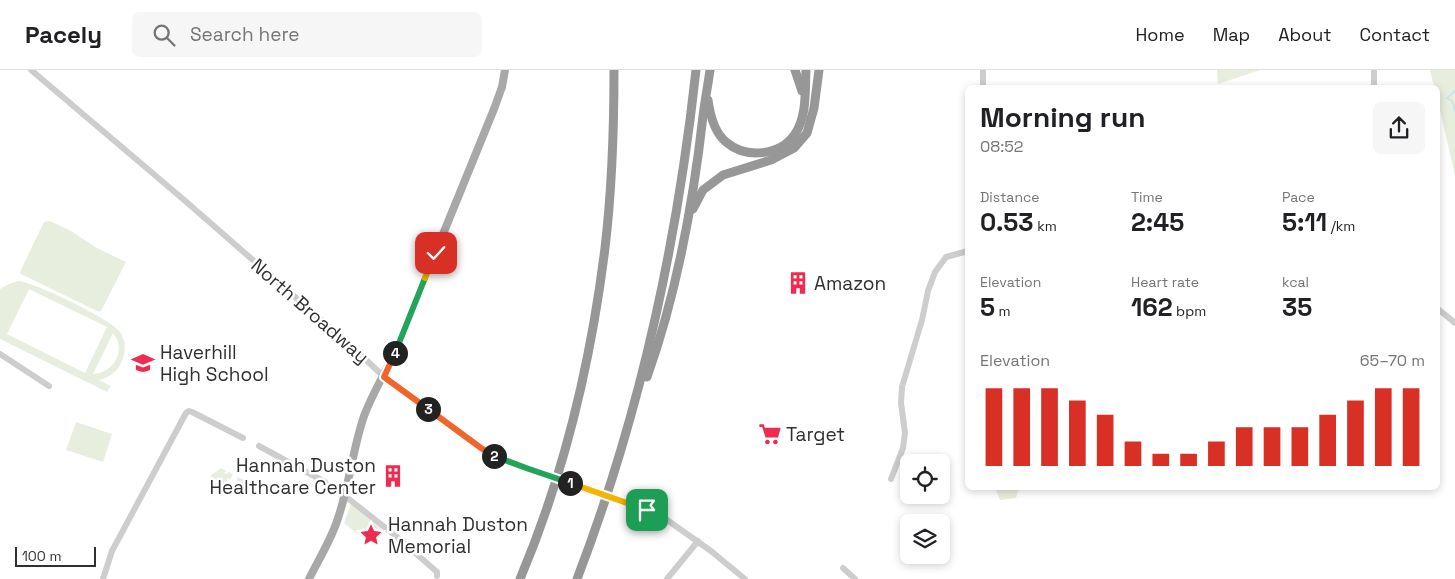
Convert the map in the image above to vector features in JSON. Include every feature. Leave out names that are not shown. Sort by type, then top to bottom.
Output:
[{"type":"highway","points":[[520,579],[543,518],[570,430],[597,304],[610,196],[614,70]]},
{"type":"highway","points":[[577,579],[603,506],[632,414],[655,323],[673,237],[689,137],[696,70]]},
{"type":"highway","points":[[632,414],[665,325],[679,268],[710,70]]},
{"type":"highway","points":[[795,70],[804,99]]},
{"type":"highway","points":[[707,92],[712,121],[726,142],[742,151],[756,153],[773,151],[795,135],[801,122],[806,70]]},
{"type":"highway","points":[[688,218],[703,190],[723,175],[770,160],[794,148],[807,133],[814,108],[819,70]]},
{"type":"highway","points":[[818,86],[825,70]]},
{"type":"main road","points":[[309,579],[336,524],[345,496],[360,428],[376,386],[384,377],[398,347],[494,109],[502,87],[505,70]]},
{"type":"street","name":"North Broadway","points":[[31,70],[183,199],[384,377],[481,449],[499,458],[625,501],[660,515],[698,541],[745,579]]},
{"type":"street","points":[[982,70],[983,85]]},
{"type":"street","points":[[1374,70],[1374,85]]},
{"type":"street","points":[[891,478],[903,448],[905,433],[901,403],[902,387],[922,320],[928,291],[935,272],[946,257],[965,252]]},
{"type":"street","points":[[1440,311],[1455,323]]},
{"type":"street","points":[[0,354],[49,386]]},
{"type":"street","points":[[104,579],[113,549],[186,413],[189,411],[193,412],[243,438]]},
{"type":"street","points":[[259,446],[325,482]]},
{"type":"street","points":[[345,496],[418,555],[437,572],[437,576]]},
{"type":"street","points":[[667,579],[698,541]]},
{"type":"street","points":[[843,568],[855,579]]},
{"type":"green space","points":[[1217,70],[1260,70],[1218,84]]},
{"type":"green space","points":[[1430,70],[1455,70],[1455,176],[1440,110],[1440,85],[1434,85]]},
{"type":"green space","points":[[50,221],[71,231],[95,247],[126,262],[101,311],[99,312],[21,274],[20,272],[44,222]]},
{"type":"green space","points":[[18,281],[55,294],[88,310],[114,326],[120,332],[125,346],[122,361],[113,373],[99,380],[111,386],[107,392],[0,339],[0,289]],"holes":[[[29,289],[107,327],[85,373],[7,334]],[[113,333],[119,346],[116,360],[107,370],[93,374]]]},
{"type":"green space","points":[[76,422],[112,434],[103,462],[66,450]]},
{"type":"green space","points":[[221,468],[226,471],[224,473],[233,474],[230,480],[227,479],[227,482],[229,482],[227,485],[210,476]]},
{"type":"green space","points":[[238,477],[246,481],[245,495],[233,489],[238,483]]},
{"type":"green space","points":[[996,490],[1018,490],[1016,498],[1000,500]]},
{"type":"green space","points":[[351,504],[385,532],[367,541],[344,523]]},
{"type":"waterway","points":[[1455,91],[1447,98],[1452,101],[1455,111]]},
{"type":"place","name":"Amazon","points":[[798,283]]},
{"type":"place","name":"Haverhill High School","points":[[143,363]]},
{"type":"place","name":"Target","points":[[770,434]]},
{"type":"place","name":"Hannah Duston Healthcare Center","points":[[393,476]]},
{"type":"place","name":"Hannah Duston Memorial","points":[[371,535]]},
{"type":"route","points":[[436,253],[384,377],[481,448],[499,458],[647,510]]}]
